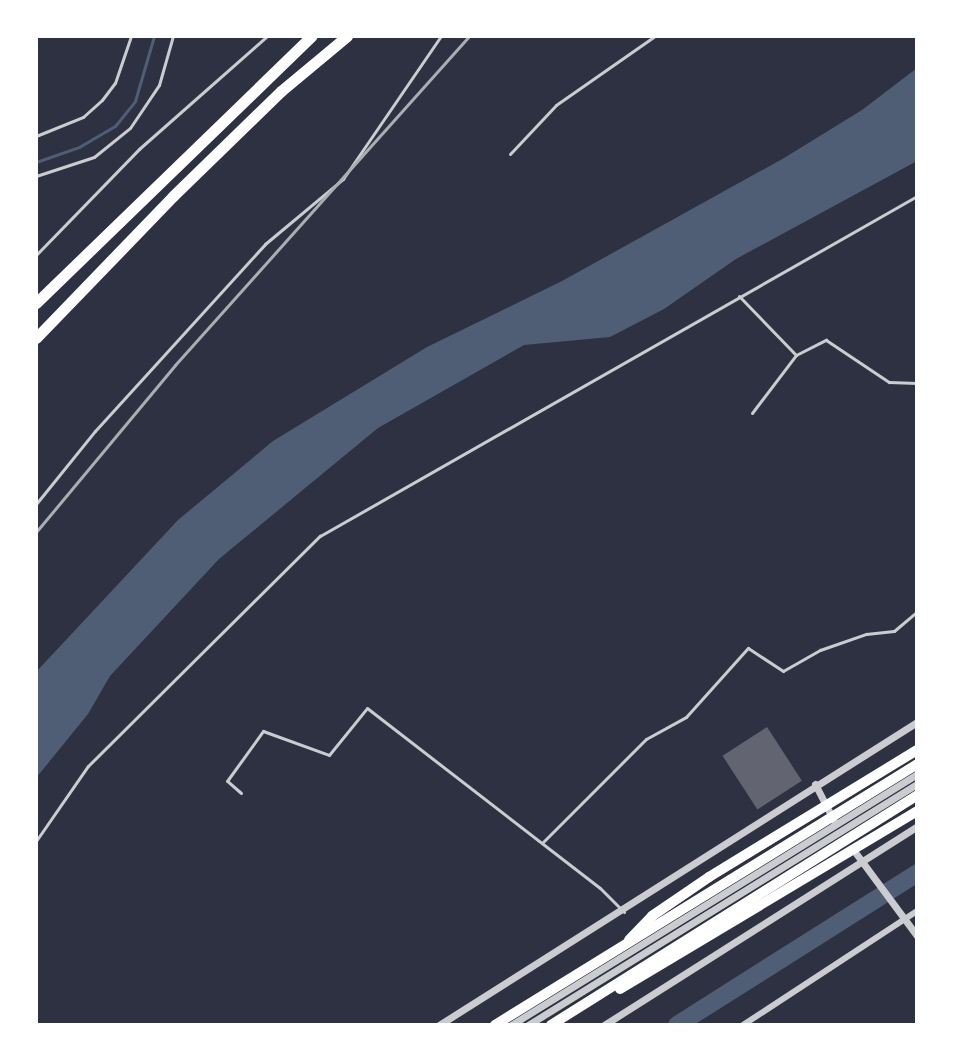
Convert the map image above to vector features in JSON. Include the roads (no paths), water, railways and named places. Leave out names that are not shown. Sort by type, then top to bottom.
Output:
[{"type":"highway","points":[[36,303],[312,36]]},
{"type":"highway","points":[[36,338],[205,164],[347,36]]},
{"type":"highway","points":[[621,949],[652,916],[709,877],[917,750]]},
{"type":"highway","points":[[495,1025],[917,764]]},
{"type":"highway","points":[[553,1025],[917,795]]},
{"type":"highway","points":[[553,1025],[917,811]]},
{"type":"street","points":[[439,1025],[533,962],[624,912],[815,784],[917,722]]},
{"type":"street","points":[[528,1025],[838,829],[917,774]]},
{"type":"street","points":[[815,784],[838,829],[892,907],[917,936]]},
{"type":"street","points":[[511,1025],[917,784]]},
{"type":"street","points":[[604,1025],[917,826]]},
{"type":"street","points":[[743,1025],[917,911]]},
{"type":"lane","points":[[36,136],[83,117],[102,100],[115,83],[131,36]]},
{"type":"lane","points":[[36,176],[94,157],[130,128],[159,85],[173,36]]},
{"type":"lane","points":[[36,255],[139,149],[267,36]]},
{"type":"lane","points":[[36,504],[95,431],[265,244],[343,179],[441,36]]},
{"type":"lane","points":[[510,154],[556,105],[655,36]]},
{"type":"lane","points":[[36,841],[88,766],[320,536],[917,196]]},
{"type":"lane","points":[[739,296],[796,355]]},
{"type":"lane","points":[[752,413],[796,355],[826,340],[889,382],[917,383]]},
{"type":"lane","points":[[543,842],[646,739],[686,717],[748,648],[783,671],[820,650],[866,634],[894,631],[917,612]]},
{"type":"lane","points":[[241,793],[227,781],[263,731],[329,755],[367,708],[543,842],[624,912]]},
{"type":"water","points":[[917,68],[917,161],[736,259],[664,309],[610,337],[524,345],[378,428],[219,559],[110,676],[88,714],[36,778],[36,672],[178,520],[273,441],[427,347],[562,281],[784,158],[862,110]]},
{"type":"waterway","points":[[36,162],[79,147],[115,126],[135,101],[154,36]]},
{"type":"waterway","points":[[677,1025],[917,873]]},
{"type":"railway","points":[[36,532],[175,365],[469,36]]}]
